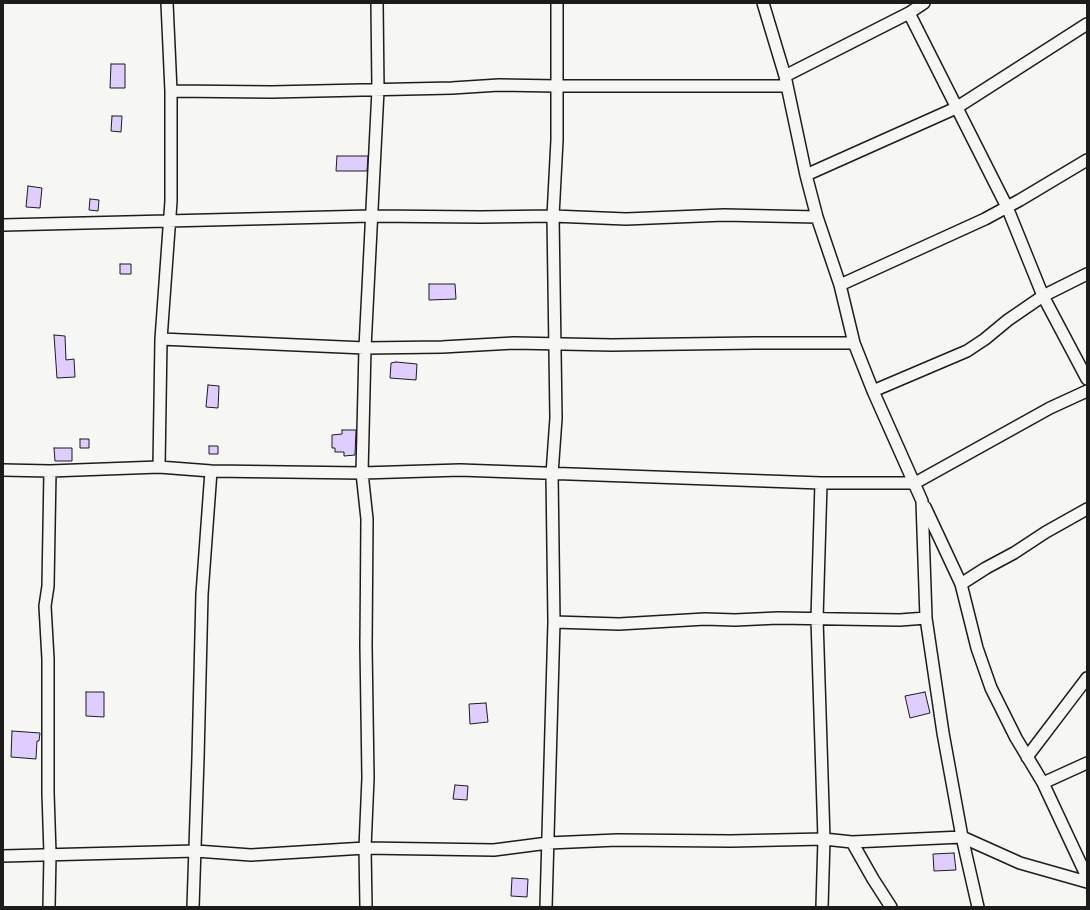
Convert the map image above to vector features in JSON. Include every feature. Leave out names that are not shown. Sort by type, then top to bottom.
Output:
[{"type":"street","points":[[159,467],[161,340],[170,221],[171,92],[167,3]]},
{"type":"street","points":[[366,907],[368,778],[366,646],[367,519],[362,473],[365,348],[378,90],[377,3]]},
{"type":"street","points":[[546,907],[554,622],[552,474],[556,418],[553,216],[557,140],[557,3]]},
{"type":"street","points":[[763,3],[786,81],[806,175],[817,217],[840,284],[854,343],[873,391],[960,584],[977,648],[991,688],[1016,738],[1043,783],[1087,877]]},
{"type":"street","points":[[171,92],[272,92],[452,88],[499,85],[557,86],[786,81],[909,13],[924,3]]},
{"type":"street","points":[[909,13],[1007,207],[1043,296],[1087,379]]},
{"type":"street","points":[[806,175],[956,108],[1087,24]]},
{"type":"street","points":[[840,284],[985,219],[1087,160]]},
{"type":"street","points":[[3,225],[371,216],[553,216],[626,219],[724,215],[817,217]]},
{"type":"street","points":[[873,391],[967,350],[986,339],[1008,320],[1043,296],[1087,274]]},
{"type":"street","points":[[161,340],[365,348],[442,347],[514,343],[612,345],[755,342],[854,343]]},
{"type":"street","points":[[3,470],[50,471],[159,467],[211,471],[362,473],[460,470],[821,482],[915,483],[1050,408],[1087,391]]},
{"type":"street","points":[[49,907],[50,854],[48,793],[48,659],[45,606],[48,586],[50,471]]},
{"type":"street","points":[[193,907],[196,851],[202,594],[211,471]]},
{"type":"street","points":[[821,482],[817,619],[824,839],[822,907]]},
{"type":"street","points":[[922,501],[926,618],[943,733],[962,837],[978,907]]},
{"type":"street","points":[[960,584],[1087,509]]},
{"type":"street","points":[[554,622],[619,624],[705,619],[735,620],[778,618],[900,620],[926,618]]},
{"type":"street","points":[[1027,757],[1087,678]]},
{"type":"street","points":[[1043,783],[1087,763]]},
{"type":"street","points":[[3,856],[196,851],[251,855],[366,848],[494,850],[548,843],[617,840],[731,841],[824,839],[852,842],[962,837],[1020,863],[1087,882]]},
{"type":"street","points":[[852,842],[891,907]]},
{"type":"building","points":[[111,64],[125,64],[125,88],[110,88]]},
{"type":"building","points":[[112,116],[122,116],[121,132],[111,131]]},
{"type":"building","points":[[337,156],[368,156],[367,171],[336,171]]},
{"type":"building","points":[[28,186],[42,188],[40,208],[26,207]]},
{"type":"building","points":[[90,199],[99,200],[98,211],[89,210]]},
{"type":"building","points":[[120,264],[131,264],[131,274],[120,274]]},
{"type":"building","points":[[429,284],[455,284],[456,299],[429,300]]},
{"type":"building","points":[[54,335],[65,336],[66,360],[74,359],[75,377],[57,378]]},
{"type":"building","points":[[391,363],[417,364],[416,380],[390,378]]},
{"type":"building","points":[[208,385],[219,386],[218,408],[206,407]]},
{"type":"building","points":[[342,430],[356,430],[355,455],[344,456],[344,452],[335,452],[335,448],[332,448],[332,435],[342,434]]},
{"type":"building","points":[[80,439],[89,439],[89,448],[80,448]]},
{"type":"building","points":[[209,446],[218,446],[218,454],[209,454]]},
{"type":"building","points":[[54,448],[72,448],[72,461],[55,461]]},
{"type":"building","points":[[86,692],[104,692],[104,717],[86,716]]},
{"type":"building","points":[[925,692],[930,713],[910,718],[905,696]]},
{"type":"building","points":[[486,703],[488,722],[470,724],[469,704]]},
{"type":"building","points":[[12,731],[40,733],[39,741],[37,741],[36,759],[11,757]]},
{"type":"building","points":[[455,785],[468,786],[467,800],[453,799]]},
{"type":"building","points":[[954,853],[956,870],[934,871],[933,854]]},
{"type":"building","points":[[512,878],[528,879],[527,897],[511,896]]}]
